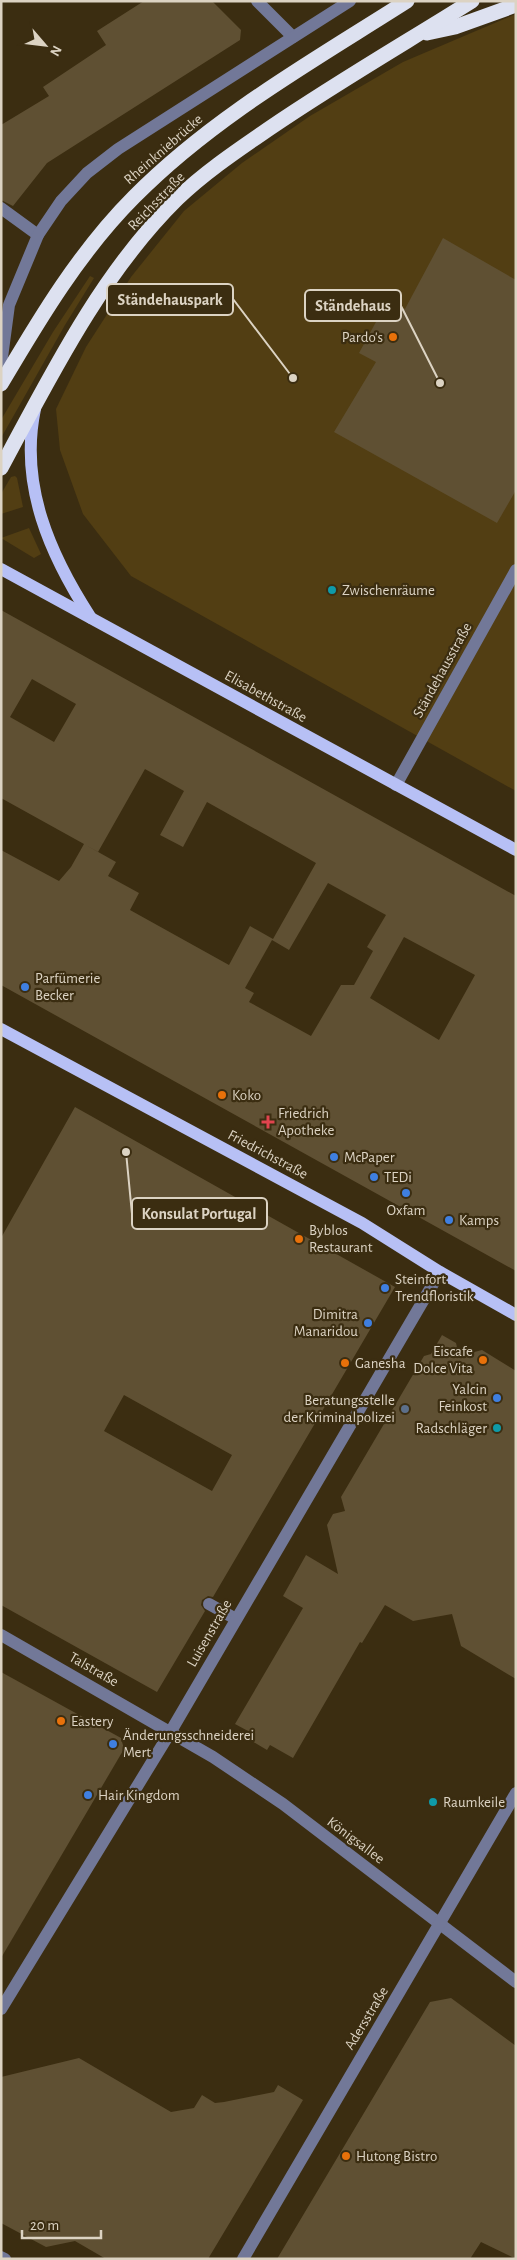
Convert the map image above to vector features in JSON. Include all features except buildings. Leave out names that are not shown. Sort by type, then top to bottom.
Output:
[{"type":"highway","name":"Rheinkniebrücke","points":[[1,384],[70,275],[99,236],[135,196],[224,118],[408,1]]},
{"type":"highway","points":[[416,36],[472,1]]},
{"type":"highway","points":[[416,36],[455,27],[516,5]]},
{"type":"highway","name":"Reichsstraße","points":[[1,468],[100,293],[128,256],[178,199],[235,152],[320,94],[416,36]]},
{"type":"main road","points":[[37,402],[31,443],[37,505],[46,534],[60,565],[92,619]]},
{"type":"main road","name":"Elisabethstraße","points":[[1,569],[516,850]]},
{"type":"main road","name":"Friedrichstraße","points":[[1,1029],[362,1222],[440,1272],[516,1315]]},
{"type":"street","points":[[257,1],[293,38]]},
{"type":"street","points":[[1,365],[9,305],[38,234],[61,201],[87,173],[118,149],[350,1]]},
{"type":"street","points":[[1,208],[38,234]]},
{"type":"street","name":"Ständehausstraße","points":[[396,785],[516,570]]},
{"type":"street","name":"Luisenstraße","points":[[1,2009],[171,1731],[440,1272]]},
{"type":"street","points":[[209,1604],[236,1619]]},
{"type":"street","name":"Talstraße","points":[[1,1635],[171,1731]]},
{"type":"street","name":"Königsallee","points":[[171,1731],[283,1804],[516,1982]]},
{"type":"street","name":"Adersstraße","points":[[243,2259],[516,1793]]},
{"type":"street","points":[[1,2257],[5,2259]]},
{"type":"shaded area","points":[[516,14],[516,791],[131,576],[83,514],[60,450],[56,409],[86,347],[131,277],[184,211],[242,163],[310,116],[403,62]]},
{"type":"shaded area","points":[[90,276],[94,278],[1,438],[1,420],[53,332]]},
{"type":"shaded area","points":[[15,476],[23,507],[1,514],[1,494],[11,477]]},
{"type":"shaded area","points":[[29,528],[41,554],[34,558],[1,538]]},
{"type":"place","name":"Pardo's","points":[[393,337]]},
{"type":"place","name":"Ständehauspark","points":[[293,378]]},
{"type":"place","name":"Ständehaus","points":[[440,383]]},
{"type":"place","name":"Zwischenräume","points":[[332,590]]},
{"type":"place","name":"Parfümerie Becker","points":[[25,987]]},
{"type":"place","name":"Koko","points":[[222,1095]]},
{"type":"place","name":"Friedrich Apotheke","points":[[268,1122]]},
{"type":"place","name":"Konsulat Portugal","points":[[126,1152]]},
{"type":"place","name":"McPaper","points":[[334,1157]]},
{"type":"place","name":"TEDi","points":[[374,1177]]},
{"type":"place","name":"Oxfam","points":[[406,1193]]},
{"type":"place","name":"Kamps","points":[[449,1220]]},
{"type":"place","name":"Byblos Restaurant","points":[[299,1239]]},
{"type":"place","name":"Steinfort Trendfloristik","points":[[385,1288]]},
{"type":"place","name":"Dimitra Manaridou","points":[[368,1323]]},
{"type":"place","name":"Eiscafe Dolce Vita","points":[[483,1360]]},
{"type":"place","name":"Ganesha","points":[[345,1363]]},
{"type":"place","name":"Yalcin Feinkost","points":[[497,1398]]},
{"type":"place","name":"Beratungsstelle der Kriminalpolizei","points":[[405,1409]]},
{"type":"place","name":"Radschläger","points":[[497,1428]]},
{"type":"place","name":"Eastery","points":[[61,1721]]},
{"type":"place","name":"Änderungsschneiderei Mert","points":[[113,1744]]},
{"type":"place","name":"Hair Kingdom","points":[[88,1795]]},
{"type":"place","name":"Raumkeile","points":[[433,1802]]},
{"type":"place","name":"Hutong Bistro","points":[[346,2156]]}]
